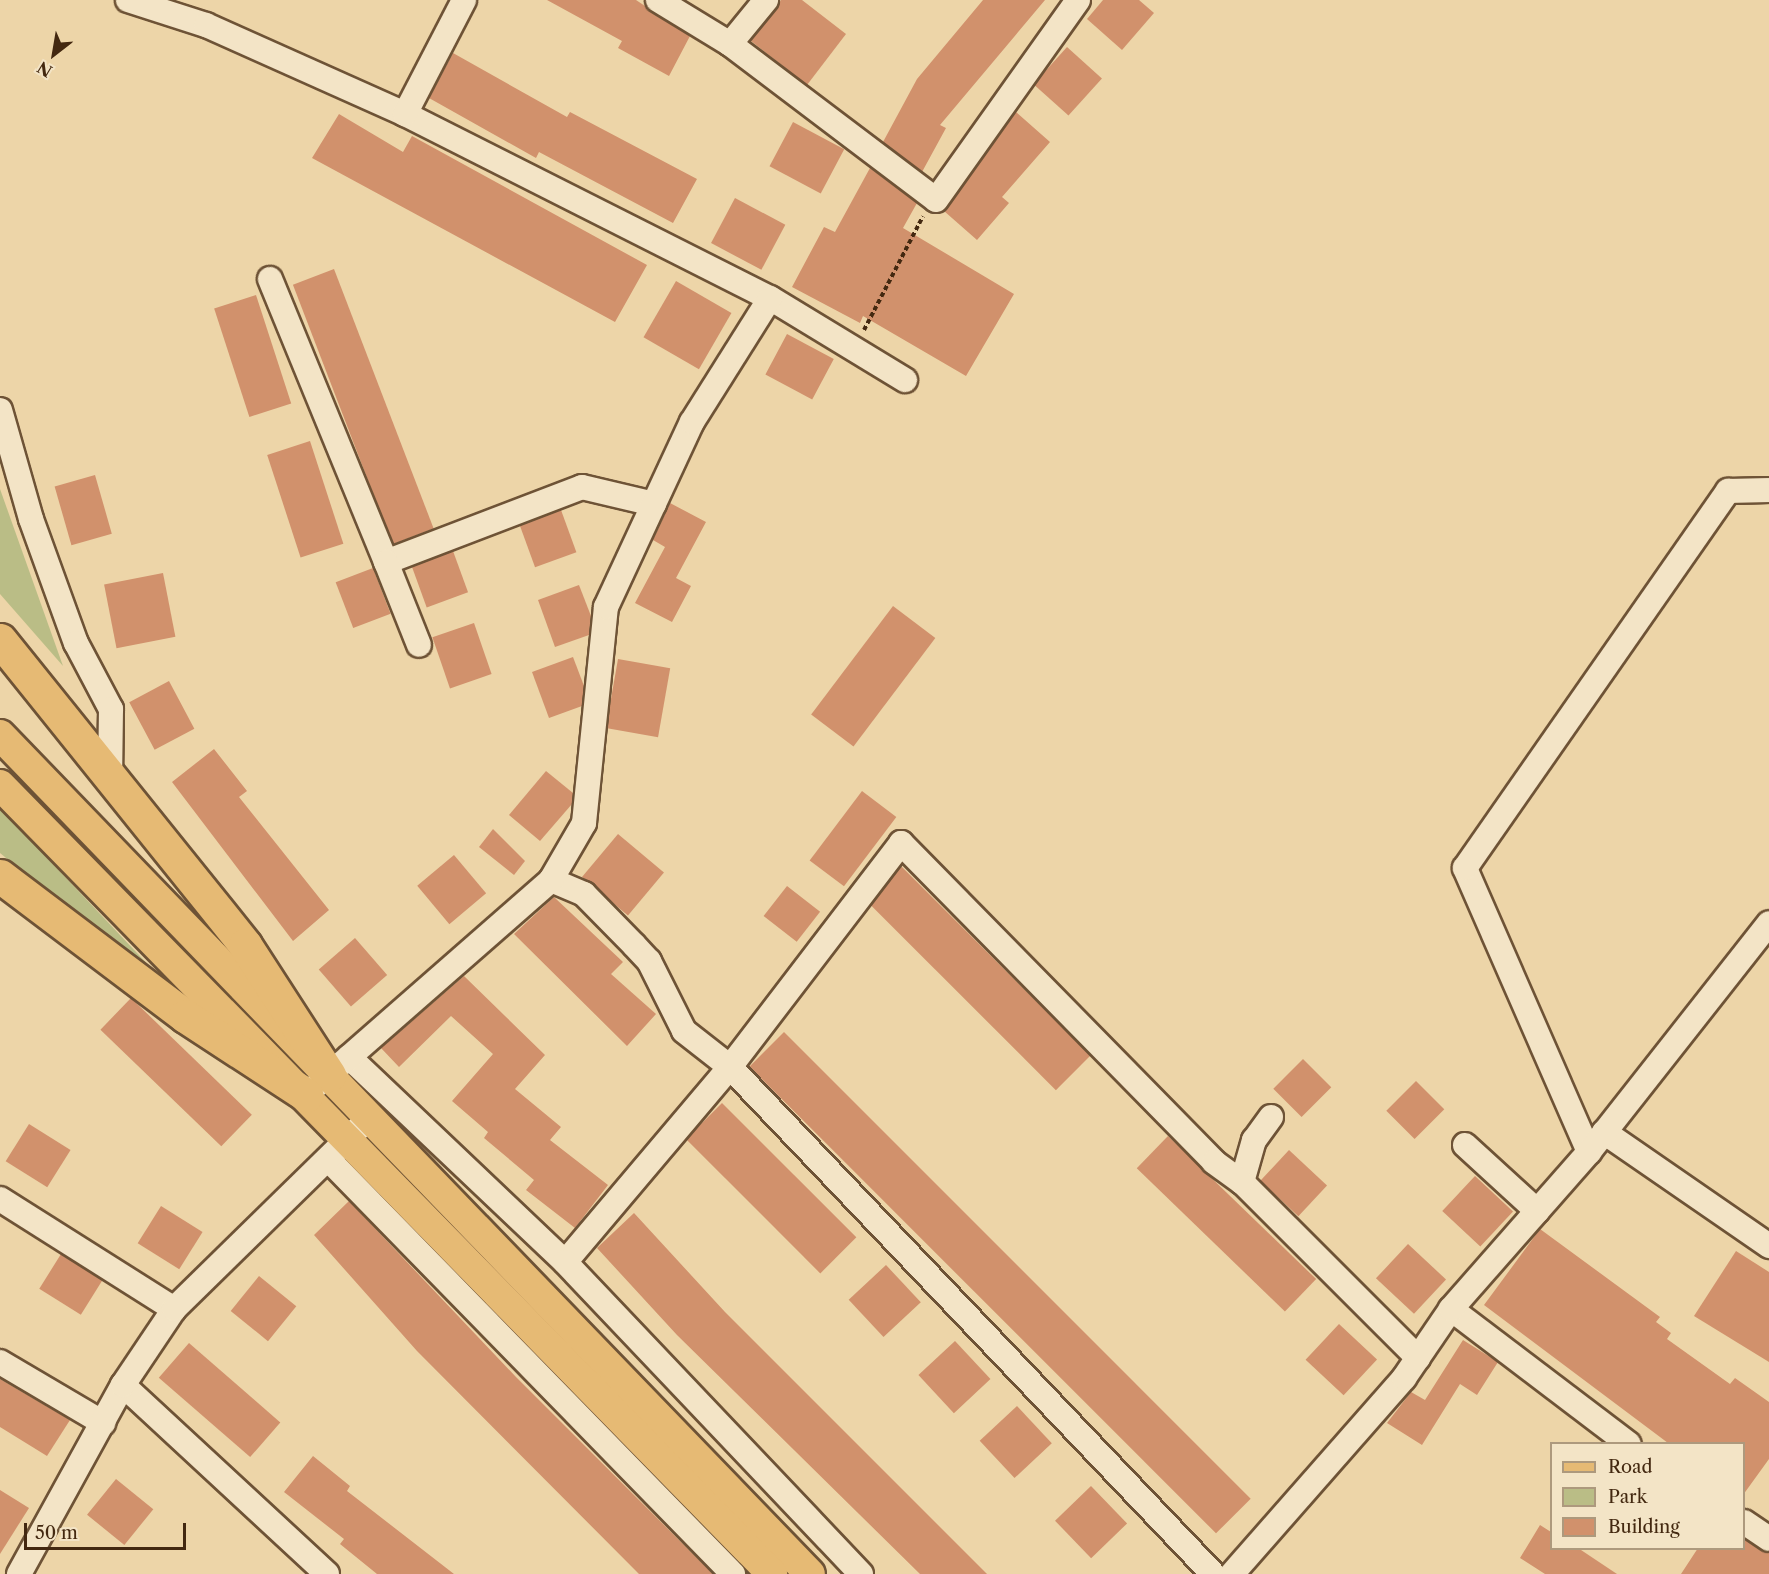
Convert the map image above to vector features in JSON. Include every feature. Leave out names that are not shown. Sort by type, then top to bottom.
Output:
[{"type":"highway","points":[[0,640],[245,945],[328,1075]]},
{"type":"highway","points":[[0,876],[185,1016],[328,1075]]},
{"type":"main road","points":[[0,735],[328,1075],[359,1127],[772,1574]]},
{"type":"main road","points":[[0,785],[328,1075]]},
{"type":"main road","points":[[359,1127],[810,1574]]},
{"type":"street","points":[[128,0],[206,25],[405,114],[770,298],[905,380]]},
{"type":"street","points":[[405,114],[464,0]]},
{"type":"street","points":[[658,0],[729,44],[931,200],[940,196],[1078,0]]},
{"type":"street","points":[[729,44],[766,0]]},
{"type":"street","points":[[270,279],[419,645]]},
{"type":"street","points":[[770,298],[692,422],[606,607],[584,823],[551,880],[328,1075],[565,1262],[861,1574]]},
{"type":"street","points":[[0,410],[31,519],[76,643],[111,709],[110,778]]},
{"type":"street","points":[[386,562],[582,488],[654,504]]},
{"type":"street","points":[[1589,1152],[1465,868],[1728,491],[1769,490]]},
{"type":"street","points":[[565,1262],[730,1067],[901,843],[1214,1162],[1242,1182],[1418,1358]]},
{"type":"street","points":[[551,880],[584,894],[634,945],[649,961],[684,1031],[730,1067],[1213,1574]]},
{"type":"street","points":[[1232,1574],[1418,1358],[1451,1308],[1589,1152],[1769,923]]},
{"type":"street","points":[[1242,1182],[1254,1140],[1271,1117]]},
{"type":"street","points":[[19,1574],[123,1385],[174,1309],[359,1127]]},
{"type":"street","points":[[1604,1132],[1769,1246]]},
{"type":"street","points":[[1465,1144],[1537,1210]]},
{"type":"street","points":[[328,1159],[733,1574]]},
{"type":"street","points":[[0,1199],[174,1309]]},
{"type":"street","points":[[1451,1308],[1628,1442]]},
{"type":"street","points":[[0,1362],[103,1423]]},
{"type":"street","points":[[123,1385],[327,1574]]},
{"type":"street","points":[[1745,1523],[1769,1539]]},
{"type":"path","points":[[854,349],[931,200]]},
{"type":"green space","points":[[0,489],[63,666],[0,594]]},
{"type":"green space","points":[[0,808],[189,1008],[0,853]]},
{"type":"building","points":[[547,0],[636,0],[690,36],[669,76],[618,48],[622,41]]},
{"type":"building","points":[[781,0],[802,0],[846,34],[807,85],[751,41]]},
{"type":"building","points":[[983,0],[1045,0],[940,125],[946,128],[922,172],[883,142],[917,79]]},
{"type":"building","points":[[1103,0],[1139,0],[1154,13],[1122,50],[1087,19]]},
{"type":"building","points":[[1067,47],[1102,78],[1068,116],[1034,84]]},
{"type":"building","points":[[453,53],[567,117],[570,112],[697,179],[673,223],[539,152],[536,158],[429,98]]},
{"type":"building","points":[[1016,112],[1050,142],[1002,197],[1009,203],[977,240],[944,211]]},
{"type":"building","points":[[339,114],[403,152],[412,136],[647,265],[615,322],[312,158]]},
{"type":"building","points":[[793,122],[844,149],[821,193],[770,166]]},
{"type":"building","points":[[870,168],[917,203],[903,228],[1014,294],[966,376],[863,316],[860,323],[792,287],[824,227],[835,232]]},
{"type":"building","points":[[735,198],[785,225],[761,270],[711,243]]},
{"type":"building","points":[[334,269],[434,529],[393,544],[293,285]]},
{"type":"building","points":[[676,281],[731,313],[699,369],[644,337]]},
{"type":"building","points":[[256,295],[291,403],[249,417],[214,309]]},
{"type":"building","points":[[787,334],[834,359],[812,399],[765,375]]},
{"type":"building","points":[[310,441],[343,544],[301,558],[267,455]]},
{"type":"building","points":[[95,475],[112,534],[71,545],[55,487]]},
{"type":"building","points":[[670,503],[706,522],[676,578],[691,586],[672,622],[635,603],[665,547],[653,540]]},
{"type":"building","points":[[561,510],[576,552],[535,567],[520,525]]},
{"type":"building","points":[[453,551],[468,592],[427,607],[412,566]]},
{"type":"building","points":[[373,568],[391,614],[353,628],[336,582]]},
{"type":"building","points":[[163,573],[175,637],[117,648],[104,584]]},
{"type":"building","points":[[579,585],[591,616],[589,635],[555,647],[538,600]]},
{"type":"building","points":[[893,606],[935,638],[853,747],[811,715]]},
{"type":"building","points":[[474,623],[492,674],[450,688],[432,637]]},
{"type":"building","points":[[573,657],[584,686],[582,706],[549,718],[532,672]]},
{"type":"building","points":[[618,659],[670,668],[658,737],[606,728]]},
{"type":"building","points":[[169,681],[194,729],[155,750],[129,702]]},
{"type":"building","points":[[214,749],[247,791],[239,797],[329,910],[293,941],[172,782]]},
{"type":"building","points":[[546,771],[573,793],[572,804],[540,841],[509,815]]},
{"type":"building","points":[[862,791],[896,817],[844,886],[810,860]]},
{"type":"building","points":[[493,829],[525,861],[514,875],[479,847]]},
{"type":"building","points":[[618,834],[664,873],[628,915],[582,877]]},
{"type":"building","points":[[454,855],[486,893],[449,924],[417,886]]},
{"type":"building","points":[[901,866],[1091,1056],[1056,1090],[866,901]]},
{"type":"building","points":[[787,886],[820,912],[797,942],[764,916]]},
{"type":"building","points":[[554,897],[623,962],[611,974],[656,1014],[627,1046],[514,934]]},
{"type":"building","points":[[355,938],[387,975],[351,1006],[319,969]]},
{"type":"building","points":[[464,976],[545,1055],[515,1089],[561,1127],[550,1140],[608,1185],[575,1228],[526,1190],[534,1180],[484,1138],[488,1132],[452,1101],[493,1054],[451,1016],[399,1067],[381,1048]]},
{"type":"building","points":[[131,998],[252,1115],[221,1146],[100,1030]]},
{"type":"building","points":[[784,1032],[1251,1499],[1216,1533],[749,1067]]},
{"type":"building","points":[[1303,1059],[1331,1087],[1302,1117],[1273,1089]]},
{"type":"building","points":[[1416,1081],[1444,1109],[1415,1139],[1386,1111]]},
{"type":"building","points":[[722,1103],[856,1237],[820,1273],[686,1139]]},
{"type":"building","points":[[29,1124],[71,1150],[47,1187],[6,1161]]},
{"type":"building","points":[[1168,1136],[1316,1279],[1285,1311],[1137,1168]]},
{"type":"building","points":[[1289,1150],[1327,1185],[1298,1216],[1260,1181]]},
{"type":"building","points":[[1475,1176],[1513,1211],[1480,1247],[1442,1211]]},
{"type":"building","points":[[349,1201],[516,1377],[713,1574],[639,1574],[417,1351],[314,1235]]},
{"type":"building","points":[[161,1206],[203,1232],[179,1269],[138,1243]]},
{"type":"building","points":[[634,1213],[725,1312],[987,1574],[920,1574],[677,1335],[597,1248]]},
{"type":"building","points":[[1540,1229],[1660,1317],[1656,1322],[1671,1333],[1667,1339],[1730,1384],[1735,1378],[1769,1402],[1769,1459],[1745,1492],[1745,1442],[1667,1442],[1484,1305]]},
{"type":"building","points":[[1408,1244],[1446,1279],[1414,1314],[1376,1278]]},
{"type":"building","points":[[1736,1251],[1769,1272],[1769,1362],[1694,1316]]},
{"type":"building","points":[[61,1254],[103,1280],[81,1315],[39,1289]]},
{"type":"building","points":[[886,1265],[921,1302],[883,1337],[849,1300]]},
{"type":"building","points":[[259,1276],[296,1306],[268,1341],[231,1311]]},
{"type":"building","points":[[1339,1324],[1377,1359],[1344,1395],[1306,1360]]},
{"type":"building","points":[[1463,1340],[1498,1362],[1477,1395],[1460,1384],[1422,1445],[1387,1423],[1411,1392],[1425,1400]]},
{"type":"building","points":[[955,1341],[990,1379],[954,1413],[918,1375]]},
{"type":"building","points":[[189,1343],[280,1422],[250,1457],[159,1378]]},
{"type":"building","points":[[0,1379],[70,1420],[47,1456],[0,1427]]},
{"type":"building","points":[[1017,1406],[1052,1443],[1014,1478],[980,1441]]},
{"type":"building","points":[[313,1456],[350,1486],[347,1491],[454,1574],[377,1574],[340,1544],[344,1539],[284,1492]]},
{"type":"building","points":[[116,1479],[153,1509],[124,1545],[87,1515]]},
{"type":"building","points":[[1091,1486],[1127,1523],[1091,1558],[1055,1521]]},
{"type":"building","points":[[0,1490],[29,1508],[0,1554]]},
{"type":"building","points":[[1540,1525],[1550,1531],[1550,1550],[1581,1550],[1617,1574],[1545,1574],[1520,1558]]},
{"type":"building","points":[[1745,1540],[1769,1553],[1769,1574],[1681,1574],[1697,1550],[1745,1550]]}]
